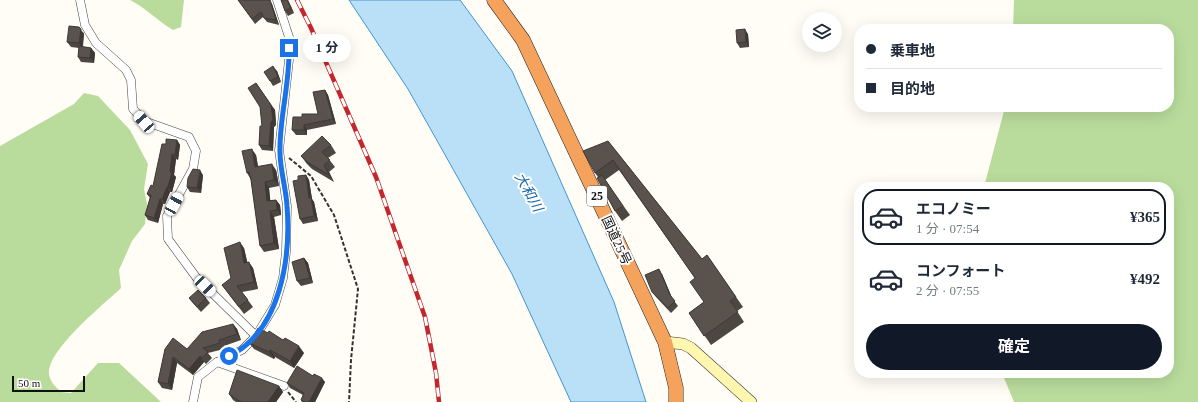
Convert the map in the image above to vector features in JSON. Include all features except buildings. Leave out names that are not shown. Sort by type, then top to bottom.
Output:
[{"type":"highway","name":"国道25号","points":[[494,0],[523,40],[665,342],[676,388],[676,402]]},
{"type":"street","points":[[80,0],[85,25],[96,43],[126,70],[131,80],[133,109],[144,122],[189,137],[196,151],[193,169],[167,216],[168,239],[196,277],[256,336]]},
{"type":"street","points":[[193,402],[198,377],[217,362],[242,350],[256,336],[275,305],[283,278],[286,252],[287,206],[280,150],[289,60],[289,37],[277,0]]},
{"type":"street","points":[[665,342],[683,344],[691,348],[751,402]]},
{"type":"street","points":[[217,362],[284,386]]},
{"type":"path","points":[[280,150],[312,176],[334,215],[358,289],[351,360],[349,402]]},
{"type":"path","points":[[284,386],[296,402]]},
{"type":"green space","points":[[130,0],[184,0],[181,27],[173,30]]},
{"type":"green space","points":[[1014,0],[1198,0],[1198,402],[1014,402],[1004,378],[1174,378],[1174,182],[985,182],[1004,112],[1174,112],[1174,24],[1013,24]]},
{"type":"green space","points":[[84,93],[98,96],[130,130],[148,164],[144,189],[147,204],[145,224],[132,241],[119,270],[121,288],[90,316],[66,341],[51,364],[49,374],[54,384],[61,392],[71,393],[98,363],[119,363],[161,402],[0,402],[0,146],[74,104]]},
{"type":"water","name":"大和川","points":[[349,0],[460,0],[512,71],[614,302],[646,402],[571,402],[512,274],[408,89]]},
{"type":"railway","points":[[297,0],[311,28],[376,177],[425,317],[436,373],[439,402]]},
{"type":"route","points":[[229,356],[242,350],[256,336],[275,305],[283,278],[286,252],[287,206],[280,150],[289,48]]}]
